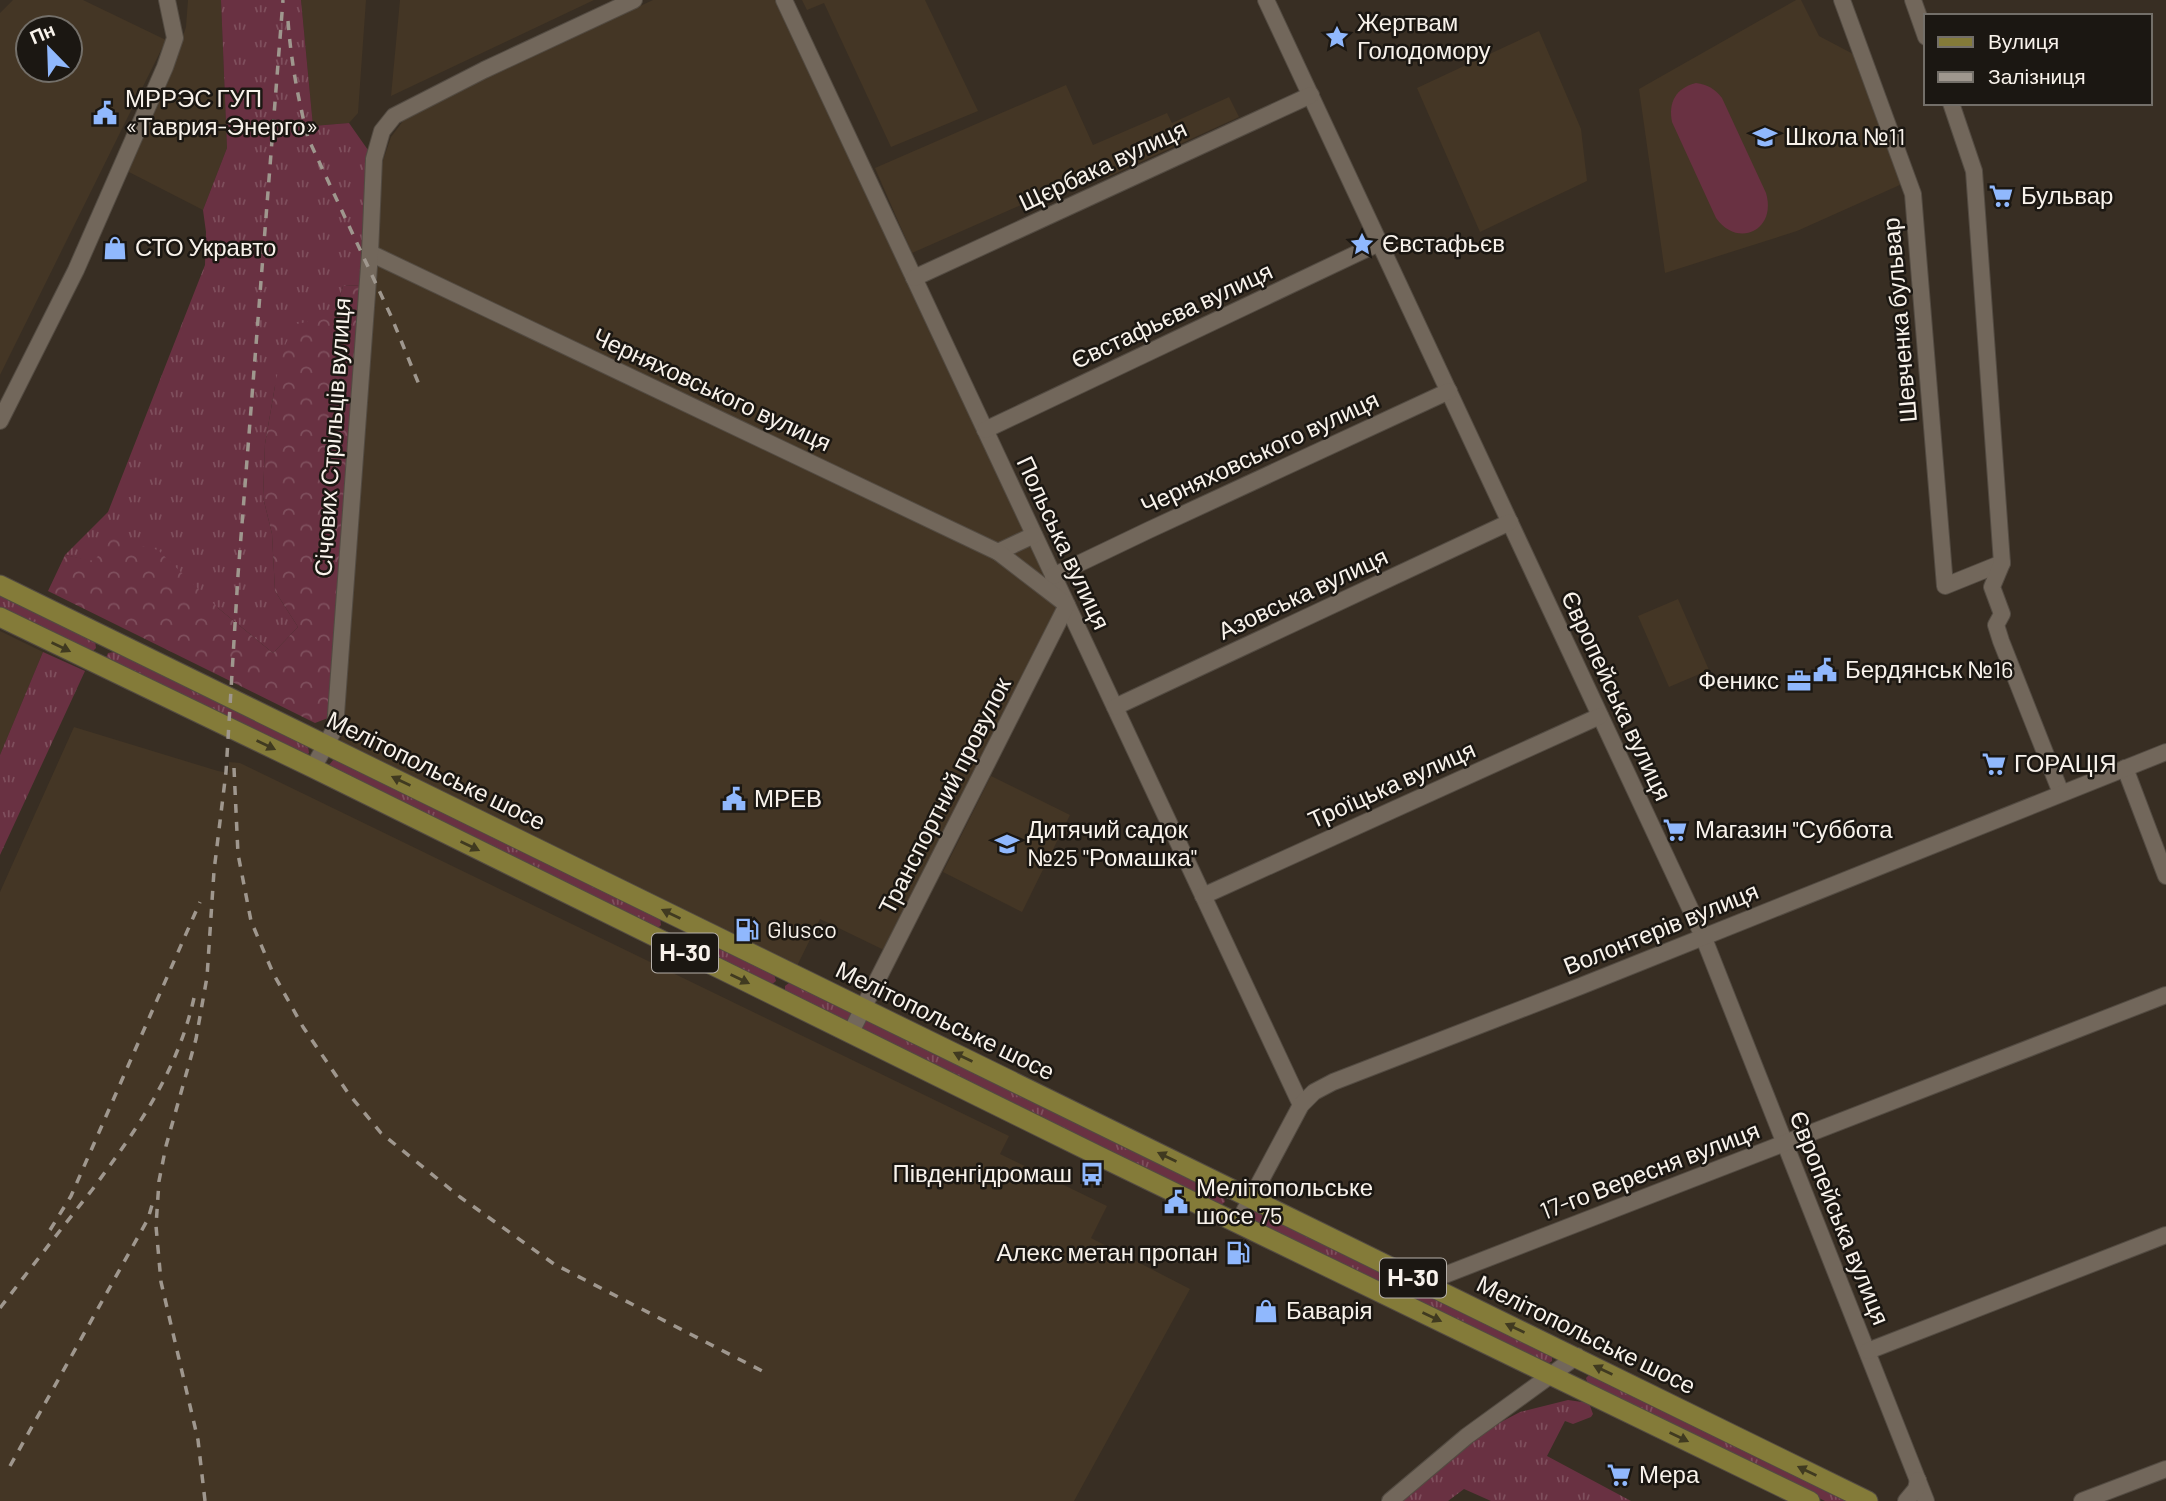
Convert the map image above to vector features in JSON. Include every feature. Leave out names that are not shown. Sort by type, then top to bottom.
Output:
[{"type":"main road","name":"Мелітопольське шосе","points":[[0,585],[1868,1501]]},
{"type":"main road","name":"Мелітопольське шосе","points":[[0,617],[1810,1501]]},
{"type":"street","points":[[0,421],[76,270],[165,67],[175,38],[167,0]]},
{"type":"street","name":"Січових Стрільців вулиця","points":[[313,768],[335,728],[370,253],[374,159],[382,131],[394,116],[484,69],[634,0]]},
{"type":"street","name":"Польська вулиця","points":[[784,0],[1301,1105]]},
{"type":"street","name":"Європейська вулиця","points":[[1266,0],[1703,936],[1926,1501]]},
{"type":"street","name":"Шевченка бульвар","points":[[1842,0],[1913,194],[1945,586],[2003,563]]},
{"type":"street","points":[[1913,0],[1924,31]]},
{"type":"street","name":"Щєрбака вулиця","points":[[914,278],[1311,96]]},
{"type":"street","points":[[1952,105],[1974,171],[2003,563],[1992,587],[2002,614],[1996,625],[2061,793]]},
{"type":"street","name":"Євстафьєва вулиця","points":[[985,430],[1379,243]]},
{"type":"street","name":"Черняховського вулиця","points":[[370,253],[998,552],[1067,605]]},
{"type":"street","name":"Черняховського вулиця","points":[[1054,576],[1448,391]]},
{"type":"street","name":"Азовська вулиця","points":[[1115,707],[1510,522]]},
{"type":"street","points":[[998,552],[1034,535]]},
{"type":"street","name":"Транспортний провулок","points":[[850,1034],[1067,605]]},
{"type":"street","name":"Троїцька вулиця","points":[[1203,896],[1600,716]]},
{"type":"street","name":"Волонтерів вулиця","points":[[1238,1223],[1301,1105],[1314,1092],[1332,1082],[2166,751]]},
{"type":"street","points":[[2125,768],[2166,876]]},
{"type":"street","name":"17-го Вересня вулиця","points":[[1424,1283],[2166,995]]},
{"type":"street","points":[[1868,1351],[2166,1236]]},
{"type":"street","points":[[1390,1501],[1467,1436],[1577,1356]]},
{"type":"street","points":[[2082,1501],[2166,1469]]},
{"type":"street","points":[[1906,1501],[1916,1489],[1918,1480]]},
{"type":"shaded area","points":[[13,0],[83,0],[166,40],[0,375],[0,13]]},
{"type":"shaded area","points":[[188,0],[221,0],[227,148],[203,210],[127,171],[171,73],[186,27]]},
{"type":"shaded area","points":[[301,0],[366,0],[358,113],[349,123],[313,126]]},
{"type":"shaded area","points":[[400,0],[594,0],[391,96]]},
{"type":"shaded area","points":[[653,0],[776,0],[1062,606],[886,951],[820,919],[797,966],[341,741],[381,166],[391,137],[403,121],[489,76]]},
{"type":"shaded area","points":[[802,0],[925,0],[978,111],[891,147],[824,3],[807,10]]},
{"type":"shaded area","name":"Школа №11","points":[[1796,0],[1801,0],[1819,36],[1855,55],[1902,184],[1797,231],[1665,273],[1639,89]]},
{"type":"shaded area","points":[[1539,31],[1581,129],[1587,181],[1480,232],[1417,88]]},
{"type":"shaded area","points":[[1066,85],[1093,145],[1167,113],[1172,123],[1229,97],[1239,117],[1108,177],[1089,175],[912,253],[875,168]]},
{"type":"shaded area","points":[[1678,599],[1709,670],[1669,687],[1638,616]]},
{"type":"shaded area","points":[[0,631],[43,652],[0,755]]},
{"type":"shaded area","points":[[74,727],[218,771],[229,773],[229,762],[240,763],[1009,1136],[1000,1154],[1107,1206],[1091,1238],[1190,1289],[1074,1501],[0,1501],[0,892]]},
{"type":"shaded area","name":"Дитячий садок №25 \"Ромашка\"","points":[[991,776],[1070,815],[1022,912],[943,872]]},
{"type":"green space","points":[[221,0],[301,0],[313,126],[349,123],[368,150],[363,285],[343,286],[334,317],[275,386],[265,444],[263,497],[272,534],[275,591],[298,627],[273,653],[218,608],[94,562],[65,555],[108,512],[205,265],[206,232],[203,210],[227,148]]},
{"type":"green space","points":[[1696,83],[1710,88],[1722,98],[1766,193],[1766,217],[1753,231],[1735,232],[1716,218],[1672,122],[1671,108],[1675,97],[1683,88]]},
{"type":"green space","points":[[363,285],[328,718],[315,723],[48,591],[65,555],[94,561],[112,538],[158,550],[218,608],[273,653],[298,627],[275,591],[272,534],[263,497],[265,444],[282,351],[296,324],[334,317],[343,286]]},
{"type":"green space","points":[[0,595],[95,641],[96,648],[92,652],[0,608]]},
{"type":"green space","points":[[43,652],[85,671],[0,855],[0,755]]},
{"type":"green space","points":[[114,652],[308,746],[309,753],[307,755],[106,658],[108,653]]},
{"type":"green space","points":[[334,759],[660,918],[661,925],[657,929],[329,765]]},
{"type":"green space","points":[[690,935],[774,974],[776,981],[771,985],[687,943],[686,938]]},
{"type":"green space","points":[[789,983],[850,1012],[850,1017],[846,1021],[785,991],[785,986]]},
{"type":"green space","points":[[867,1020],[1223,1194],[1225,1202],[1221,1205],[862,1030],[860,1023]]},
{"type":"green space","points":[[1255,1211],[1552,1356],[1552,1361],[1548,1364],[1253,1221],[1251,1214]]},
{"type":"green space","points":[[1590,1374],[1853,1501],[1825,1501],[1588,1385],[1586,1378]]},
{"type":"green space","points":[[1568,1400],[1589,1403],[1593,1414],[1573,1424],[1565,1421],[1547,1456],[1631,1501],[1491,1501],[1464,1489],[1448,1501],[1401,1501],[1486,1430],[1520,1412]]},
{"type":"railway","points":[[205,1501],[198,1440],[161,1282],[156,1226],[159,1181],[166,1146],[196,1039],[207,977],[214,871],[226,772],[238,575],[283,0]]},
{"type":"railway","points":[[288,21],[295,80],[308,138],[391,316],[420,387]]},
{"type":"railway","points":[[234,768],[238,854],[251,921],[273,973],[303,1027],[348,1093],[381,1133],[460,1197],[554,1264],[768,1374]]},
{"type":"railway","points":[[50,1230],[71,1196],[200,902]]},
{"type":"railway","points":[[0,1308],[92,1190],[140,1122],[177,1051],[194,998]]},
{"type":"railway","points":[[10,1466],[148,1219],[152,1205]]},
{"type":"place","name":"Жертвам Голодомору","points":[[1337,37]]},
{"type":"place","name":"МРРЭС ГУП «Таврия-Энерго»","points":[[105,113]]},
{"type":"place","name":"Школа №11","points":[[1765,137]]},
{"type":"place","name":"Бульвар","points":[[2001,196]]},
{"type":"place","name":"Євстафьєв","points":[[1362,244]]},
{"type":"place","name":"СТО Укравто","points":[[115,248]]},
{"type":"place","name":"Бердянськ №16","points":[[1825,670]]},
{"type":"place","name":"Феникс","points":[[1799,681]]},
{"type":"place","name":"ГОРАЦІЯ","points":[[1994,764]]},
{"type":"place","name":"МРЕВ","points":[[734,799]]},
{"type":"place","name":"Магазин \"Суббота","points":[[1675,830]]},
{"type":"place","name":"Дитячий садок №25 \"Ромашка\"","points":[[1007,844]]},
{"type":"place","name":"Glusco","points":[[747,930]]},
{"type":"place","name":"Південгідромаш","points":[[1092,1174]]},
{"type":"place","name":"Мелітопольське шосе 75","points":[[1176,1202]]},
{"type":"place","name":"Алекс метан пропан","points":[[1238,1253]]},
{"type":"place","name":"Баварія","points":[[1266,1311]]},
{"type":"place","name":"Мера","points":[[1619,1475]]}]
